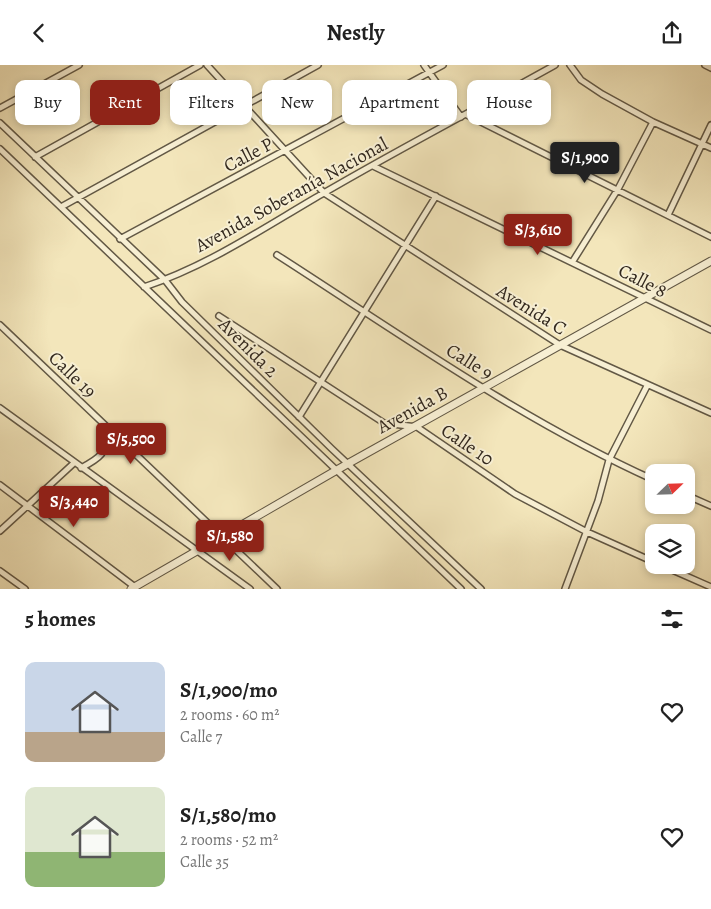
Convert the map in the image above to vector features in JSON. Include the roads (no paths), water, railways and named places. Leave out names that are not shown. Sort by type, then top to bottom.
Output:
[{"type":"street","points":[[0,108],[79,65]]},
{"type":"street","points":[[35,157],[200,65]]},
{"type":"street","name":"Avenida C","points":[[207,65],[221,80]]},
{"type":"street","points":[[252,101],[318,65]]},
{"type":"street","points":[[424,65],[464,116],[618,189],[711,237]]},
{"type":"street","name":"Calle P","points":[[120,239],[443,65]]},
{"type":"street","name":"Avenida Soberanía Nacional","points":[[144,287],[165,280],[249,238],[324,193],[555,65]]},
{"type":"street","points":[[570,65],[580,80],[653,122],[711,148]]},
{"type":"street","points":[[705,65],[711,68]]},
{"type":"street","name":"Avenida C","points":[[252,114],[324,193],[560,345],[711,413]]},
{"type":"street","points":[[572,261],[618,189],[653,122]]},
{"type":"street","name":"Avenida 2","points":[[0,123],[165,280],[182,302],[299,417],[481,589]]},
{"type":"street","points":[[62,207],[208,125]]},
{"type":"street","points":[[668,215],[711,125]]},
{"type":"street","name":"Avenida 2","points":[[0,149],[461,589]]},
{"type":"street","name":"Calle 8","points":[[373,166],[711,330]]},
{"type":"street","points":[[299,417],[436,196]]},
{"type":"street","name":"Calle 9","points":[[277,255],[483,387],[609,460],[645,476]]},
{"type":"street","name":"Avenida B","points":[[133,588],[483,387],[711,261]]},
{"type":"street","name":"Calle 10","points":[[219,316],[384,423],[416,427],[514,494],[586,532],[645,558]]},
{"type":"street","name":"Calle 19","points":[[0,325],[277,589]]},
{"type":"street","points":[[565,589],[598,501],[609,460],[647,385]]},
{"type":"street","points":[[0,408],[249,588]]},
{"type":"street","points":[[80,467],[98,459],[104,453],[111,432]]},
{"type":"street","points":[[0,531],[74,463]]},
{"type":"street","points":[[0,485],[133,588]]},
{"type":"street","points":[[695,499],[711,506]]},
{"type":"street","points":[[0,571],[25,589]]},
{"type":"street","points":[[681,574],[711,587]]}]
